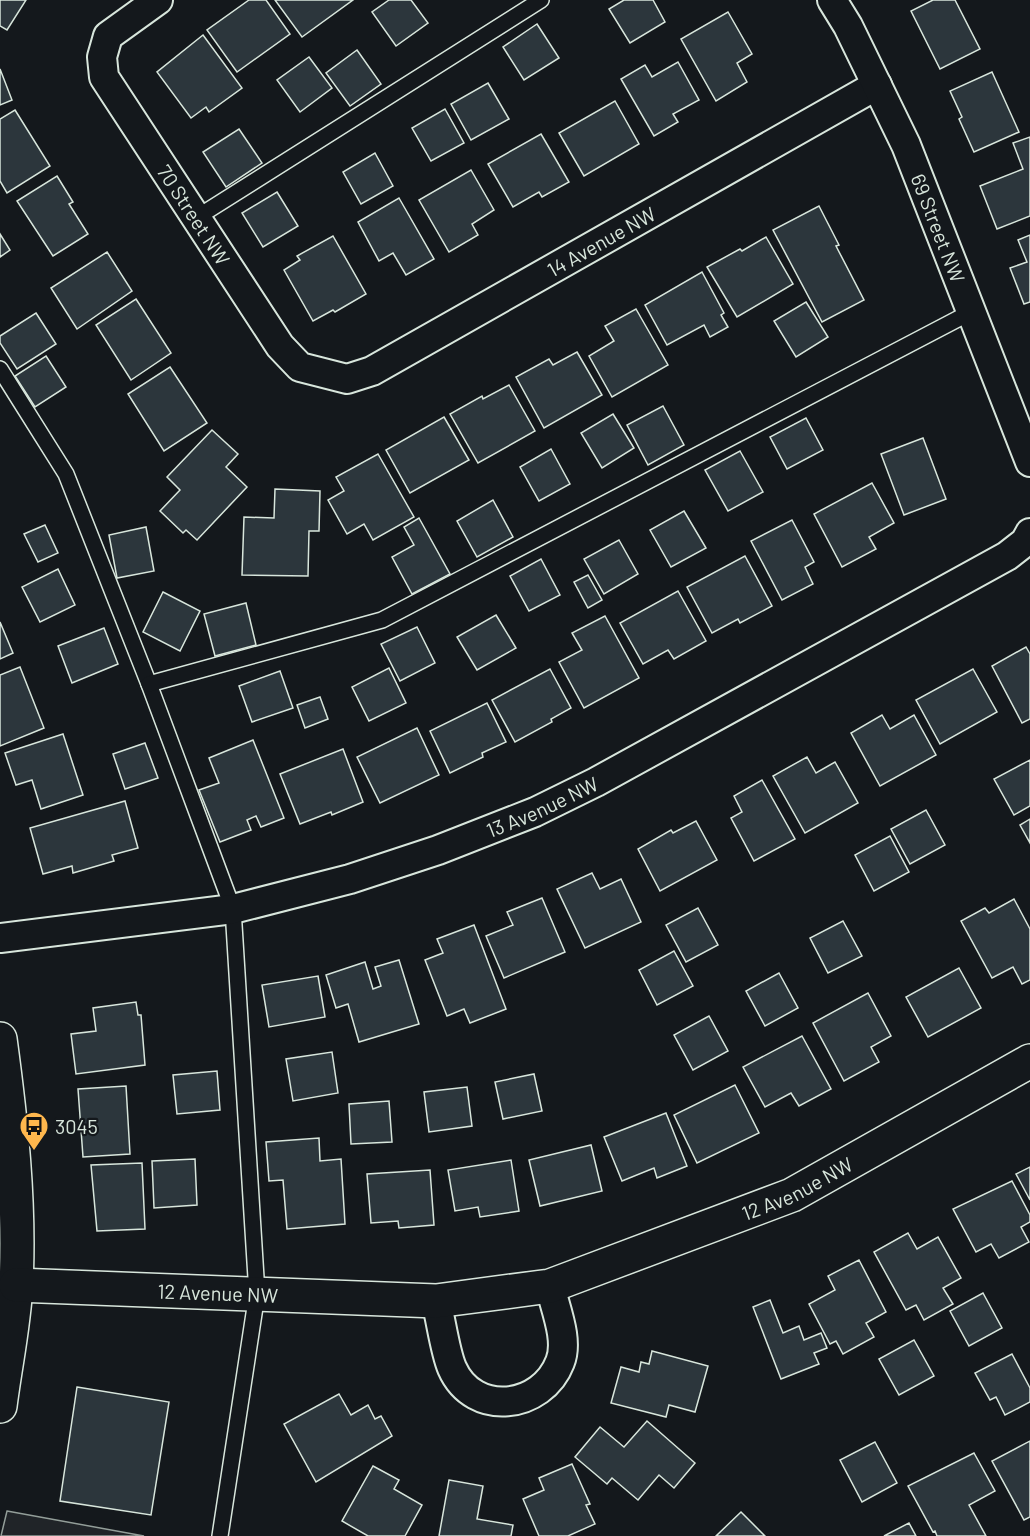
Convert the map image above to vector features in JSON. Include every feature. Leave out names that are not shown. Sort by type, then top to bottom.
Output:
[{"type":"street","name":"70 Street NW","points":[[158,0],[108,36],[102,57],[104,77],[280,346],[300,367],[320,373]]},
{"type":"street","name":"69 Street NW","points":[[832,0],[848,26],[906,145],[1030,462]]},
{"type":"street","name":"14 Avenue NW","points":[[320,373],[347,379],[372,371],[877,85]]},
{"type":"street","name":"13 Avenue NW","points":[[0,938],[232,909],[350,879],[438,850],[535,812],[596,782],[1007,556],[1025,542],[1030,533]]},
{"type":"street","points":[[0,1039],[10,1119],[16,1204],[0,1406]]},
{"type":"street","name":"12 Avenue NW","points":[[8,1285],[436,1301],[550,1286],[792,1195],[1030,1061]]},
{"type":"street","points":[[436,1301],[452,1369],[466,1388],[483,1400],[505,1403],[530,1395],[547,1383],[560,1363],[563,1350],[550,1286]]},
{"type":"lane","points":[[196,218],[541,0]]},
{"type":"lane","points":[[149,684],[382,620],[971,312]]},
{"type":"lane","points":[[0,369],[66,474],[149,684],[232,909],[257,1294],[220,1536]]},
{"type":"shaded area","points":[[7,1511],[144,1536],[1,1536]]},
{"type":"building","points":[[0,0],[26,0],[7,30],[0,26]]},
{"type":"building","points":[[249,0],[266,0],[290,34],[237,72],[207,30]]},
{"type":"building","points":[[275,0],[353,0],[302,37]]},
{"type":"building","points":[[389,0],[411,0],[428,23],[396,46],[372,12]]},
{"type":"building","points":[[624,0],[653,0],[665,22],[630,43],[609,9]]},
{"type":"building","points":[[933,0],[955,0],[980,49],[940,69],[911,11]]},
{"type":"building","points":[[728,12],[752,54],[737,63],[747,82],[716,101],[681,39]]},
{"type":"building","points":[[537,24],[559,58],[524,80],[503,47]]},
{"type":"building","points":[[203,35],[242,88],[209,112],[206,107],[191,118],[157,72]]},
{"type":"building","points":[[357,50],[381,84],[350,106],[326,73]]},
{"type":"building","points":[[309,57],[332,88],[300,112],[277,80]]},
{"type":"building","points":[[678,62],[699,100],[673,114],[678,122],[654,136],[621,79],[645,65],[652,77]]},
{"type":"building","points":[[0,69],[12,100],[0,105]]},
{"type":"building","points":[[992,72],[1019,132],[974,152],[959,119],[962,117],[950,91]]},
{"type":"building","points":[[488,83],[509,119],[471,140],[451,104]]},
{"type":"building","points":[[615,101],[639,144],[584,176],[559,133]]},
{"type":"building","points":[[445,109],[464,143],[431,161],[412,128]]},
{"type":"building","points":[[15,110],[50,166],[7,193],[0,181],[0,119]]},
{"type":"building","points":[[239,129],[262,163],[226,187],[203,152]]},
{"type":"building","points":[[541,134],[569,182],[542,197],[539,192],[513,207],[488,164]]},
{"type":"building","points":[[1030,137],[1030,216],[997,229],[980,186],[1023,169],[1013,143]]},
{"type":"building","points":[[375,153],[393,186],[361,204],[343,172]]},
{"type":"building","points":[[471,170],[494,210],[472,224],[478,235],[449,252],[419,200]]},
{"type":"building","points":[[57,176],[73,202],[69,204],[88,234],[53,256],[17,201]]},
{"type":"building","points":[[277,192],[298,226],[263,247],[242,213]]},
{"type":"building","points":[[399,198],[434,259],[406,275],[393,253],[379,261],[358,222]]},
{"type":"building","points":[[819,206],[839,245],[836,246],[864,300],[822,322],[773,230]]},
{"type":"building","points":[[0,234],[10,250],[0,257]]},
{"type":"building","points":[[1030,235],[1030,302],[1024,304],[1010,268],[1027,262],[1018,240]]},
{"type":"building","points":[[333,236],[366,294],[335,312],[333,310],[313,321],[284,270],[300,260],[297,256]]},
{"type":"building","points":[[766,237],[793,284],[737,317],[707,267]]},
{"type":"building","points":[[107,252],[132,291],[77,329],[51,288]]},
{"type":"building","points":[[702,272],[724,313],[721,315],[728,327],[710,337],[704,325],[667,345],[645,305]]},
{"type":"building","points":[[136,299],[171,353],[131,380],[96,325]]},
{"type":"building","points":[[806,302],[828,337],[796,357],[774,321]]},
{"type":"building","points":[[636,309],[668,365],[612,397],[589,356],[614,341],[605,326]]},
{"type":"building","points":[[36,313],[56,344],[17,369],[0,343],[0,336]]},
{"type":"building","points":[[577,352],[602,395],[544,428],[516,377],[549,359],[553,365]]},
{"type":"building","points":[[46,356],[66,387],[35,407],[15,376]]},
{"type":"building","points":[[170,367],[207,423],[164,451],[128,394]]},
{"type":"building","points":[[509,385],[535,431],[478,463],[450,414],[482,396],[483,399]]},
{"type":"building","points":[[663,406],[684,445],[648,465],[627,425]]},
{"type":"building","points":[[613,414],[634,448],[602,468],[581,433]]},
{"type":"building","points":[[444,417],[469,460],[410,493],[386,450]]},
{"type":"building","points":[[806,418],[823,450],[787,469],[770,437]]},
{"type":"building","points":[[212,430],[238,454],[226,467],[247,487],[197,540],[186,530],[183,533],[160,511],[180,490],[167,477]]},
{"type":"building","points":[[923,438],[946,499],[904,515],[881,454]]},
{"type":"building","points":[[551,449],[570,484],[539,501],[520,467]]},
{"type":"building","points":[[740,451],[763,492],[728,511],[705,470]]},
{"type":"building","points":[[378,454],[414,517],[373,540],[364,524],[347,534],[328,500],[344,491],[336,477]]},
{"type":"building","points":[[872,483],[894,523],[869,537],[876,549],[842,567],[814,514]]},
{"type":"building","points":[[275,489],[320,491],[319,531],[309,531],[308,576],[242,575],[244,517],[274,518]]},
{"type":"building","points":[[493,500],[513,537],[477,557],[457,521]]},
{"type":"building","points":[[684,511],[706,548],[671,567],[650,530]]},
{"type":"building","points":[[419,518],[450,574],[412,594],[392,557],[414,545],[404,527]]},
{"type":"building","points":[[792,520],[814,562],[805,567],[813,584],[782,600],[751,541]]},
{"type":"building","points":[[45,525],[58,553],[38,562],[24,534]]},
{"type":"building","points":[[146,527],[154,571],[117,578],[109,535]]},
{"type":"building","points":[[619,540],[638,574],[604,594],[584,559]]},
{"type":"building","points":[[745,556],[772,606],[740,623],[738,619],[712,633],[687,587]]},
{"type":"building","points":[[541,559],[560,595],[529,611],[510,576]]},
{"type":"building","points":[[58,569],[75,605],[40,622],[22,587]]},
{"type":"building","points":[[588,575],[602,600],[588,608],[574,582]]},
{"type":"building","points":[[678,591],[706,641],[674,659],[668,650],[643,664],[620,623]]},
{"type":"building","points":[[163,592],[200,611],[180,651],[143,632]]},
{"type":"building","points":[[246,603],[256,645],[215,656],[204,614]]},
{"type":"building","points":[[496,615],[516,648],[477,670],[457,637]]},
{"type":"building","points":[[605,616],[639,678],[584,708],[559,662],[582,650],[572,633]]},
{"type":"building","points":[[0,622],[13,653],[0,659]]},
{"type":"building","points":[[417,627],[435,663],[400,681],[381,644]]},
{"type":"building","points":[[104,628],[118,664],[72,683],[58,646]]},
{"type":"building","points":[[1026,647],[1030,654],[1030,719],[1022,723],[992,666]]},
{"type":"building","points":[[20,667],[44,728],[0,746],[0,675]]},
{"type":"building","points":[[389,668],[406,703],[369,721],[352,687]]},
{"type":"building","points":[[550,669],[571,708],[551,719],[552,722],[515,742],[492,700]]},
{"type":"building","points":[[973,669],[997,712],[940,744],[916,700]]},
{"type":"building","points":[[280,671],[293,708],[252,722],[239,686]]},
{"type":"building","points":[[320,697],[328,719],[305,728],[297,705]]},
{"type":"building","points":[[487,703],[506,742],[482,753],[483,757],[450,773],[430,731]]},
{"type":"building","points":[[882,715],[890,729],[914,715],[936,755],[880,786],[851,733]]},
{"type":"building","points":[[417,728],[439,775],[380,803],[357,757]]},
{"type":"building","points":[[63,734],[83,795],[41,809],[32,780],[16,785],[5,753]]},
{"type":"building","points":[[253,740],[284,818],[261,827],[256,816],[247,820],[251,830],[220,842],[199,790],[219,783],[209,758]]},
{"type":"building","points":[[145,743],[158,778],[125,789],[113,754]]},
{"type":"building","points":[[343,749],[363,802],[332,815],[331,812],[300,824],[280,774]]},
{"type":"building","points":[[807,757],[816,773],[835,762],[858,803],[805,833],[773,776]]},
{"type":"building","points":[[1030,760],[1030,806],[1014,815],[994,779]]},
{"type":"building","points":[[762,780],[795,839],[754,861],[731,818],[742,812],[734,796]]},
{"type":"building","points":[[125,801],[138,848],[112,855],[114,861],[73,873],[72,866],[43,874],[30,828]]},
{"type":"building","points":[[926,810],[945,845],[910,864],[891,829]]},
{"type":"building","points":[[1030,819],[1030,843],[1020,825]]},
{"type":"building","points":[[696,821],[717,860],[660,891],[638,849],[671,830],[673,833]]},
{"type":"building","points":[[890,836],[909,872],[874,891],[855,855]]},
{"type":"building","points":[[592,873],[600,889],[621,879],[641,922],[585,948],[557,889]]},
{"type":"building","points":[[542,898],[565,952],[504,978],[486,936],[513,925],[507,912]]},
{"type":"building","points":[[1014,899],[1030,929],[1030,980],[1022,984],[1013,967],[992,978],[961,921],[985,908],[989,913]]},
{"type":"building","points":[[698,908],[718,945],[686,962],[666,925]]},
{"type":"building","points":[[843,921],[862,956],[828,973],[810,938]]},
{"type":"building","points":[[474,925],[506,1009],[470,1023],[464,1009],[447,1016],[425,960],[443,953],[437,939]]},
{"type":"building","points":[[674,951],[693,986],[657,1005],[639,970]]},
{"type":"building","points":[[399,960],[419,1024],[359,1042],[348,1004],[336,1008],[326,975],[365,962],[373,989],[381,986],[375,967]]},
{"type":"building","points":[[959,968],[981,1008],[928,1037],[906,997]]},
{"type":"building","points":[[779,973],[798,1008],[765,1026],[746,991]]},
{"type":"building","points":[[318,976],[325,1017],[269,1027],[262,985]]},
{"type":"building","points":[[868,993],[891,1036],[871,1047],[879,1062],[844,1081],[813,1023]]},
{"type":"building","points":[[136,1002],[138,1015],[141,1015],[145,1065],[76,1074],[71,1034],[96,1031],[93,1008]]},
{"type":"building","points":[[709,1016],[728,1051],[693,1070],[674,1035]]},
{"type":"building","points":[[802,1036],[831,1089],[799,1106],[791,1093],[765,1107],[743,1067]]},
{"type":"building","points":[[332,1052],[338,1093],[293,1101],[286,1059]]},
{"type":"building","points":[[217,1071],[220,1110],[177,1114],[173,1075]]},
{"type":"building","points":[[534,1074],[542,1111],[503,1119],[495,1082]]},
{"type":"building","points":[[735,1085],[759,1133],[697,1163],[674,1115]]},
{"type":"building","points":[[126,1086],[130,1154],[83,1157],[78,1089]]},
{"type":"building","points":[[467,1087],[472,1126],[429,1132],[424,1092]]},
{"type":"building","points":[[389,1101],[392,1142],[351,1144],[349,1104]]},
{"type":"building","points":[[666,1113],[687,1166],[657,1178],[654,1168],[622,1181],[604,1137]]},
{"type":"building","points":[[319,1138],[320,1161],[341,1159],[345,1224],[287,1229],[283,1180],[269,1181],[266,1142]]},
{"type":"building","points":[[591,1145],[602,1191],[540,1206],[529,1160]]},
{"type":"building","points":[[195,1159],[197,1205],[154,1208],[152,1161]]},
{"type":"building","points":[[511,1160],[519,1211],[480,1217],[478,1207],[455,1211],[448,1170]]},
{"type":"building","points":[[142,1163],[145,1229],[97,1231],[91,1165]]},
{"type":"building","points":[[1030,1167],[1030,1200],[1016,1174]]},
{"type":"building","points":[[430,1170],[434,1225],[399,1228],[398,1221],[371,1223],[367,1174]]},
{"type":"building","points":[[1012,1181],[1030,1215],[1030,1222],[1021,1227],[1029,1242],[999,1258],[991,1244],[976,1252],[953,1209]]},
{"type":"building","points":[[908,1233],[917,1249],[938,1237],[961,1278],[943,1288],[953,1304],[924,1320],[916,1305],[906,1310],[874,1252]]},
{"type":"building","points":[[859,1260],[886,1312],[866,1323],[874,1337],[843,1354],[836,1341],[830,1344],[809,1304],[835,1290],[828,1276]]},
{"type":"building","points":[[983,1293],[1002,1328],[969,1346],[950,1311]]},
{"type":"building","points":[[770,1300],[783,1333],[799,1326],[804,1340],[821,1333],[827,1348],[814,1353],[819,1364],[781,1379],[753,1307]]},
{"type":"building","points":[[914,1340],[934,1376],[899,1395],[879,1359]]},
{"type":"building","points":[[652,1351],[708,1366],[695,1412],[669,1405],[666,1417],[611,1403],[621,1367],[639,1372],[641,1362],[649,1364]]},
{"type":"building","points":[[1012,1354],[1030,1388],[1030,1402],[1005,1415],[996,1397],[990,1400],[975,1373]]},
{"type":"building","points":[[77,1387],[169,1402],[151,1515],[60,1501]]},
{"type":"building","points":[[339,1394],[351,1415],[368,1405],[375,1419],[381,1416],[392,1436],[316,1482],[284,1424]]},
{"type":"building","points":[[647,1421],[695,1463],[674,1488],[659,1475],[638,1500],[612,1478],[607,1484],[575,1457],[600,1427],[624,1447]]},
{"type":"building","points":[[1030,1441],[1030,1517],[1024,1520],[992,1461]]},
{"type":"building","points":[[875,1442],[897,1483],[862,1502],[840,1460]]},
{"type":"building","points":[[974,1453],[995,1491],[969,1505],[986,1536],[937,1536],[908,1486]]},
{"type":"building","points":[[572,1464],[590,1504],[586,1505],[595,1524],[568,1536],[539,1536],[523,1499],[544,1490],[539,1478]]},
{"type":"building","points":[[373,1466],[399,1480],[394,1489],[422,1505],[405,1536],[368,1536],[342,1521]]},
{"type":"building","points":[[449,1480],[483,1486],[477,1519],[513,1525],[511,1536],[439,1536]]},
{"type":"building","points":[[741,1512],[765,1536],[716,1536]]},
{"type":"building","points":[[909,1523],[916,1536],[884,1536]]},
{"type":"place","name":"3045","points":[[34,1152]]}]
